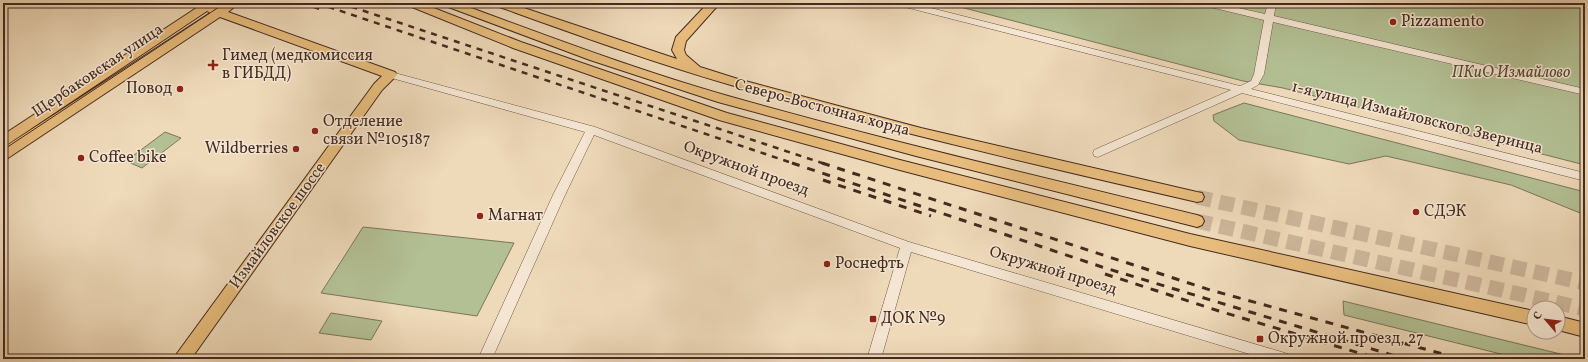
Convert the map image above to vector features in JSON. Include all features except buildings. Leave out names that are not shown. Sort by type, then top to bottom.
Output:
[{"type":"main road","name":"Щербаковская улица","points":[[3,141],[209,6],[233,3]]},
{"type":"main road","points":[[412,3],[517,45],[686,106],[732,119],[896,164],[1190,240],[1526,316]]},
{"type":"main road","name":"Северо-Восточная хорда","points":[[447,3],[594,57],[723,99],[916,151],[1197,221]]},
{"type":"main road","name":"Северо-Восточная хорда","points":[[498,3],[707,74],[921,133],[1197,197]]},
{"type":"main road","points":[[707,74],[681,57],[678,50],[680,40],[714,3]]},
{"type":"main road","name":"Щербаковская улица","points":[[3,155],[209,6]]},
{"type":"main road","name":"Окружной проезд","points":[[209,6],[391,75]]},
{"type":"main road","name":"Измайловское шоссе","points":[[181,359],[378,87],[391,75]]},
{"type":"main road","points":[[1566,325],[1585,330]]},
{"type":"street","name":"1-я улица Измайловского Зверинца","points":[[900,3],[1585,177]]},
{"type":"street","points":[[1205,3],[1585,92]]},
{"type":"street","points":[[1098,153],[1255,83],[1258,79],[1272,3]]},
{"type":"street","name":"Окружной проезд","points":[[391,75],[454,93],[543,115],[591,130],[907,246],[1285,359]]},
{"type":"street","points":[[485,359],[560,193],[591,130]]},
{"type":"street","points":[[874,359],[907,246]]},
{"type":"green space","name":"ПКиО Измайлово","points":[[945,3],[1585,3],[1585,165],[1283,88],[1243,81]]},
{"type":"green space","points":[[1244,103],[1585,192],[1585,215],[1511,185],[1386,156],[1349,164],[1239,140],[1214,121],[1213,115]]},
{"type":"green space","points":[[165,132],[181,138],[142,168],[126,161]]},
{"type":"green space","points":[[363,227],[514,243],[477,316],[321,293]]},
{"type":"green space","points":[[1343,301],[1581,359],[1521,359],[1344,315]]},
{"type":"green space","points":[[331,313],[382,321],[371,340],[319,333]]},
{"type":"tunnel","points":[[1197,197],[1585,283]]},
{"type":"tunnel","points":[[1197,221],[1585,309]]},
{"type":"tram line","points":[[3,150],[225,3]]},
{"type":"railway","points":[[302,3],[323,10]]},
{"type":"railway","points":[[317,3],[795,164]]},
{"type":"railway","points":[[340,3],[825,164]]},
{"type":"railway","points":[[792,163],[1102,267],[1405,359]]},
{"type":"railway","points":[[822,163],[1210,290],[1461,359]]},
{"type":"railway","points":[[823,180],[931,216]]},
{"type":"railway","points":[[1105,274],[1219,311],[1379,359]]},
{"type":"place","name":"Pizzamento","points":[[1393,22]]},
{"type":"place","name":"Гимед (медкомиссия в ГИБДД)","points":[[213,65]]},
{"type":"place","name":"Повод","points":[[180,89]]},
{"type":"place","name":"Отделение связи №105187","points":[[315,131]]},
{"type":"place","name":"Wildberries","points":[[296,149]]},
{"type":"place","name":"Coffee bike","points":[[81,158]]},
{"type":"place","name":"СДЭК","points":[[1416,212]]},
{"type":"place","name":"Магнат","points":[[480,216]]},
{"type":"place","name":"Роснефть","points":[[827,264]]},
{"type":"place","name":"ДОК №9","points":[[873,319]]},
{"type":"place","name":"Окружной проезд, 27","points":[[1260,339]]}]
